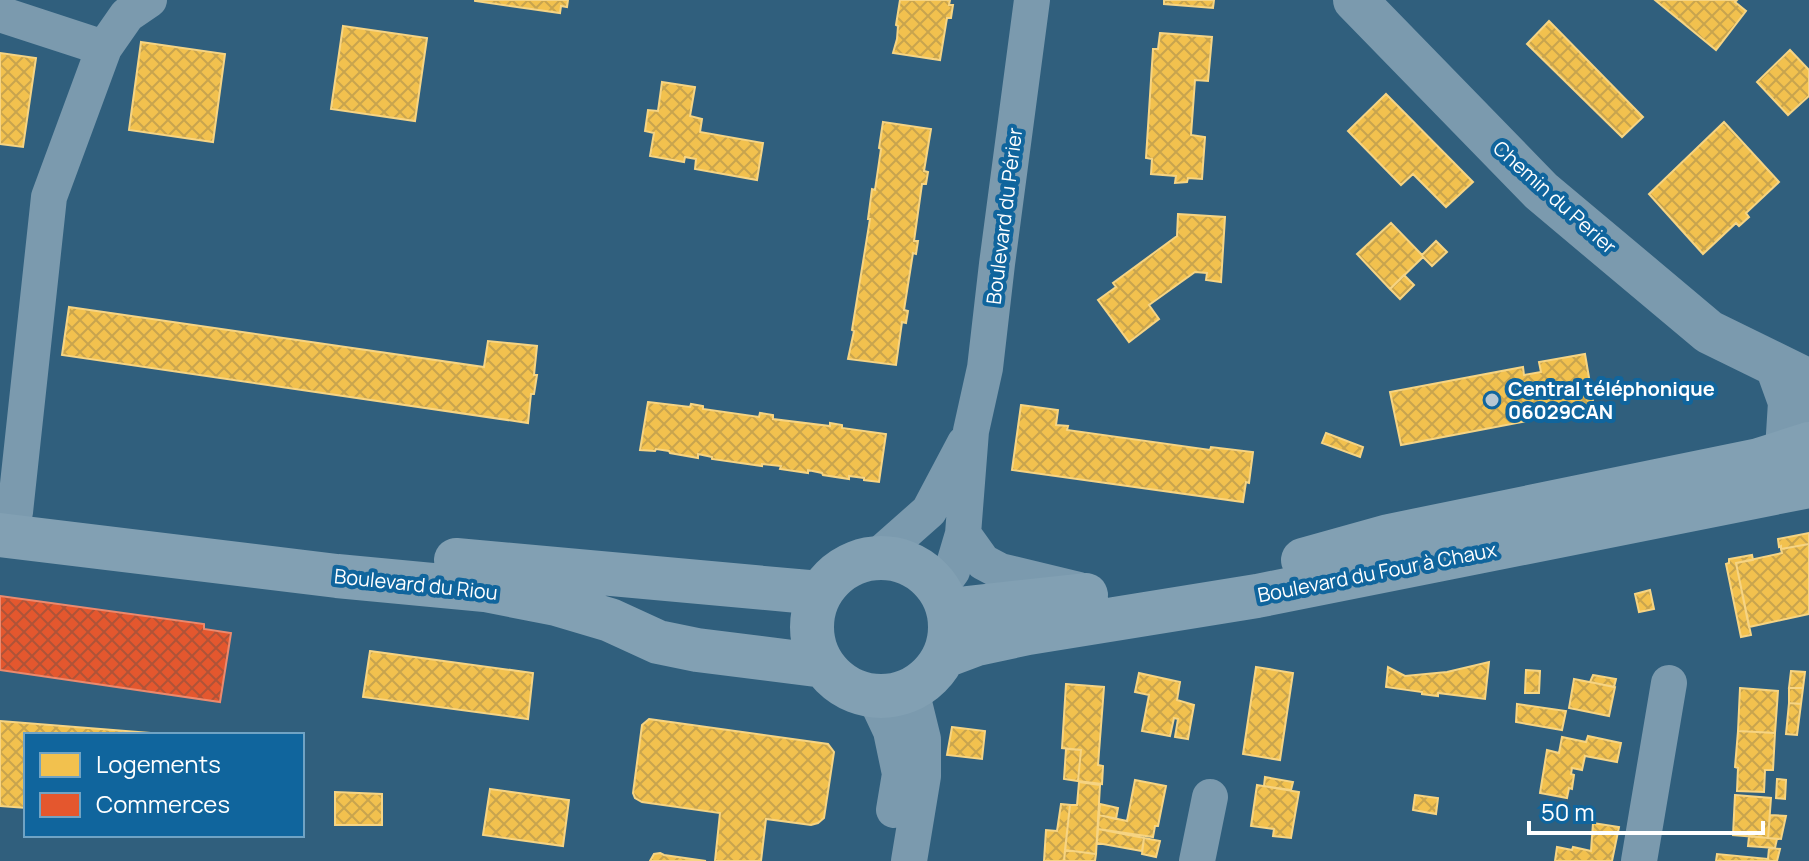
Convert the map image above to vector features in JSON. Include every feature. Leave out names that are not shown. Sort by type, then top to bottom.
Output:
[{"type":"main road","name":"Boulevard du Four à Chaux","points":[[944,599],[1096,594],[1182,587],[1254,574],[1389,536],[1759,460],[1798,469]]},
{"type":"main road","name":"Boulevard du Four à Chaux","points":[[945,656],[977,644],[1028,633],[1257,596],[1798,469]]},
{"type":"main road","name":"Boulevard du Riou","points":[[5,519],[820,593]]},
{"type":"main road","name":"Boulevard du Riou","points":[[5,519],[337,576],[485,590],[556,604],[610,620],[671,645],[824,666]]},
{"type":"main road","points":[[877,557],[912,564],[927,575],[944,599],[950,639],[945,656],[925,681],[893,694],[858,693],[839,683],[824,666],[815,649],[812,630],[820,593],[835,575],[854,562],[877,557]]},
{"type":"street","points":[[5,519],[49,197],[104,48],[127,15],[149,0]]},
{"type":"street","name":"Boulevard du Périer","points":[[971,431],[985,368],[1032,0]]},
{"type":"street","name":"Chemin du Perier","points":[[1355,0],[1541,191],[1709,332],[1793,373],[1790,402],[1798,469]]},
{"type":"street","points":[[0,14],[104,48]]},
{"type":"street","points":[[944,599],[963,534],[971,431]]},
{"type":"street","points":[[877,557],[929,511],[971,431]]},
{"type":"street","points":[[963,534],[983,562],[1000,571],[1096,594]]},
{"type":"street","points":[[1639,861],[1669,683]]},
{"type":"street","points":[[887,861],[900,774],[891,731],[893,694]]},
{"type":"street","points":[[893,694],[923,739],[923,776],[909,861]]},
{"type":"street","points":[[1197,861],[1210,797]]},
{"type":"building: Logements","points":[[475,0],[568,0],[567,7],[561,6],[560,13]]},
{"type":"building: Logements","points":[[900,0],[950,0],[949,5],[953,5],[951,18],[947,18],[940,60],[893,53]]},
{"type":"building: Logements","points":[[1164,0],[1214,0],[1213,8],[1164,4]]},
{"type":"building: Logements","points":[[1655,0],[1737,0],[1735,2],[1746,11],[1716,50]]},
{"type":"building: Logements","points":[[1549,21],[1643,117],[1622,137],[1527,44]]},
{"type":"building: Logements","points":[[343,26],[427,38],[415,121],[331,109]]},
{"type":"building: Logements","points":[[1160,33],[1212,37],[1208,81],[1195,80],[1191,135],[1205,137],[1202,179],[1188,178],[1187,182],[1175,183],[1176,176],[1151,174],[1152,159],[1146,158],[1153,49],[1158,49]]},
{"type":"building: Logements","points":[[141,42],[225,54],[213,142],[129,130]]},
{"type":"building: Logements","points":[[1790,50],[1809,70],[1809,96],[1788,115],[1757,82]]},
{"type":"building: Logements","points":[[0,53],[36,58],[23,147],[0,144]]},
{"type":"building: Logements","points":[[662,82],[695,87],[690,116],[702,119],[700,132],[763,143],[757,180],[695,169],[696,159],[685,157],[684,162],[650,156],[654,133],[645,131],[648,110],[658,111]]},
{"type":"building: Logements","points":[[1386,94],[1473,182],[1446,207],[1413,174],[1401,185],[1348,131]]},
{"type":"building: Logements","points":[[883,122],[931,129],[924,171],[928,172],[926,184],[922,184],[914,241],[918,241],[916,254],[913,253],[904,310],[908,311],[906,323],[902,322],[896,365],[848,359]]},
{"type":"building: Logements","points":[[1724,122],[1779,182],[1746,213],[1749,217],[1739,226],[1736,223],[1703,254],[1649,194]]},
{"type":"building: Logements","points":[[1178,214],[1225,217],[1221,282],[1206,280],[1207,273],[1195,272],[1149,305],[1159,319],[1129,342],[1098,300],[1116,287],[1113,283],[1177,236]]},
{"type":"building: Logements","points":[[1391,223],[1422,255],[1436,241],[1447,252],[1432,266],[1423,257],[1390,289],[1357,254]]},
{"type":"building: Logements","points":[[1404,275],[1414,285],[1400,299],[1390,289]]},
{"type":"building: Logements","points":[[69,307],[484,367],[488,341],[537,346],[534,375],[537,375],[528,423],[62,355]]},
{"type":"building: Logements","name":"Central téléphonique 06029CAN","points":[[1585,354],[1594,407],[1401,445],[1390,392],[1523,367],[1524,375],[1541,372],[1539,362]]},
{"type":"building: Logements","points":[[648,402],[690,407],[691,404],[703,406],[703,409],[759,417],[760,413],[773,415],[773,419],[830,426],[830,423],[842,425],[842,428],[886,434],[879,482],[823,475],[808,470],[808,473],[780,469],[781,466],[712,459],[698,454],[698,458],[656,449],[640,450]]},
{"type":"building: Logements","points":[[1021,405],[1058,410],[1056,425],[1068,426],[1067,430],[1210,450],[1211,447],[1253,452],[1243,502],[1012,470]]},
{"type":"building: Logements","points":[[1326,433],[1363,447],[1360,457],[1322,443]]},
{"type":"building: Logements","points":[[1809,533],[1809,544],[1779,547],[1778,539]]},
{"type":"building: Logements","points":[[1809,544],[1809,614],[1749,627],[1736,563]]},
{"type":"building: Logements","points":[[1752,555],[1753,560],[1736,563],[1751,635],[1741,637],[1726,564],[1729,559]]},
{"type":"building: Logements","points":[[1650,590],[1654,609],[1639,612],[1635,594]]},
{"type":"building: Logements","points":[[370,651],[533,673],[528,719],[363,697]]},
{"type":"building: Logements","points":[[1489,662],[1485,699],[1438,693],[1438,696],[1386,687],[1388,667],[1405,676],[1447,672]]},
{"type":"building: Logements","points":[[1256,667],[1293,673],[1280,760],[1243,754]]},
{"type":"building: Logements","points":[[1526,670],[1540,671],[1539,693],[1525,693]]},
{"type":"building: Logements","points":[[1791,671],[1805,672],[1803,688],[1789,688]]},
{"type":"building: Logements","points":[[1139,673],[1180,682],[1177,700],[1194,705],[1188,739],[1175,737],[1178,719],[1174,718],[1170,736],[1142,731],[1149,695],[1135,692]]},
{"type":"building: Logements","points":[[1593,675],[1616,679],[1614,687],[1590,682]]},
{"type":"building: Logements","points":[[1574,679],[1615,687],[1609,716],[1569,708]]},
{"type":"building: Logements","points":[[1066,684],[1104,687],[1098,765],[1103,766],[1102,784],[1078,781],[1081,750],[1062,748]]},
{"type":"building: Logements","points":[[1740,688],[1778,691],[1775,733],[1738,731]]},
{"type":"building: Logements","points":[[1789,688],[1803,688],[1801,704],[1789,703]]},
{"type":"building: Logements","points":[[1789,703],[1801,704],[1797,735],[1786,734]]},
{"type":"building: Logements","points":[[1517,704],[1566,711],[1562,730],[1516,722]]},
{"type":"building: Logements","points":[[649,719],[828,744],[834,752],[824,818],[811,825],[766,819],[761,861],[715,861],[720,813],[642,802],[635,798],[633,793],[642,725]]},
{"type":"building: Logements","points":[[0,721],[151,733],[24,733],[24,808],[0,806]]},
{"type":"building: Logements","points":[[952,727],[985,731],[982,759],[947,755]]},
{"type":"building: Logements","points":[[1738,731],[1775,733],[1773,770],[1765,770],[1764,792],[1737,791]]},
{"type":"building: Logements","points":[[1588,736],[1621,743],[1617,762],[1585,756],[1582,770],[1572,768],[1572,789],[1569,788],[1567,798],[1540,793],[1547,750],[1559,753],[1562,737],[1586,742]]},
{"type":"building: Logements","points":[[1066,749],[1081,750],[1078,781],[1064,779]]},
{"type":"building: Logements","points":[[1265,777],[1293,782],[1291,790],[1264,786]]},
{"type":"building: Logements","points":[[1777,779],[1786,780],[1785,799],[1776,798]]},
{"type":"building: Logements","points":[[1135,780],[1166,786],[1153,837],[1098,829],[1099,815],[1127,821]]},
{"type":"building: Logements","points":[[1079,782],[1100,785],[1096,854],[1065,850],[1070,805],[1077,805]]},
{"type":"building: Logements","points":[[1257,785],[1299,792],[1291,838],[1273,836],[1274,829],[1251,826]]},
{"type":"building: Logements","points":[[490,789],[569,800],[563,846],[483,835]]},
{"type":"building: Logements","points":[[335,792],[382,794],[382,825],[335,825]]},
{"type":"building: Logements","points":[[1415,795],[1438,798],[1436,814],[1413,810]]},
{"type":"building: Logements","points":[[1735,795],[1771,798],[1768,838],[1733,835]]},
{"type":"building: Logements","points":[[1061,804],[1070,805],[1064,861],[1044,861],[1046,830],[1057,831]]},
{"type":"building: Logements","points":[[1100,804],[1118,808],[1116,819],[1099,815]]},
{"type":"building: Logements","points":[[1770,815],[1786,816],[1781,839],[1768,838]]},
{"type":"building: Logements","points":[[1593,823],[1619,827],[1612,861],[1555,861],[1557,847],[1591,851]]},
{"type":"building: Logements","points":[[1098,829],[1144,838],[1142,851],[1097,843]]},
{"type":"building: Logements","points":[[1749,836],[1777,839],[1775,848],[1748,846]]},
{"type":"building: Logements","points":[[1144,838],[1160,841],[1156,857],[1142,854]]},
{"type":"building: Logements","points":[[1769,848],[1780,849],[1777,861],[1716,861],[1717,854],[1768,859]]},
{"type":"building: Logements","points":[[1065,850],[1096,854],[1095,861],[1064,861]]},
{"type":"building: Logements","points":[[654,854],[706,861],[650,861]]},
{"type":"building: Commerces","points":[[0,596],[204,624],[204,629],[231,633],[220,702],[0,670]]},
{"type":"place","name":"Central téléphonique 06029CAN","points":[[1492,400]]}]
